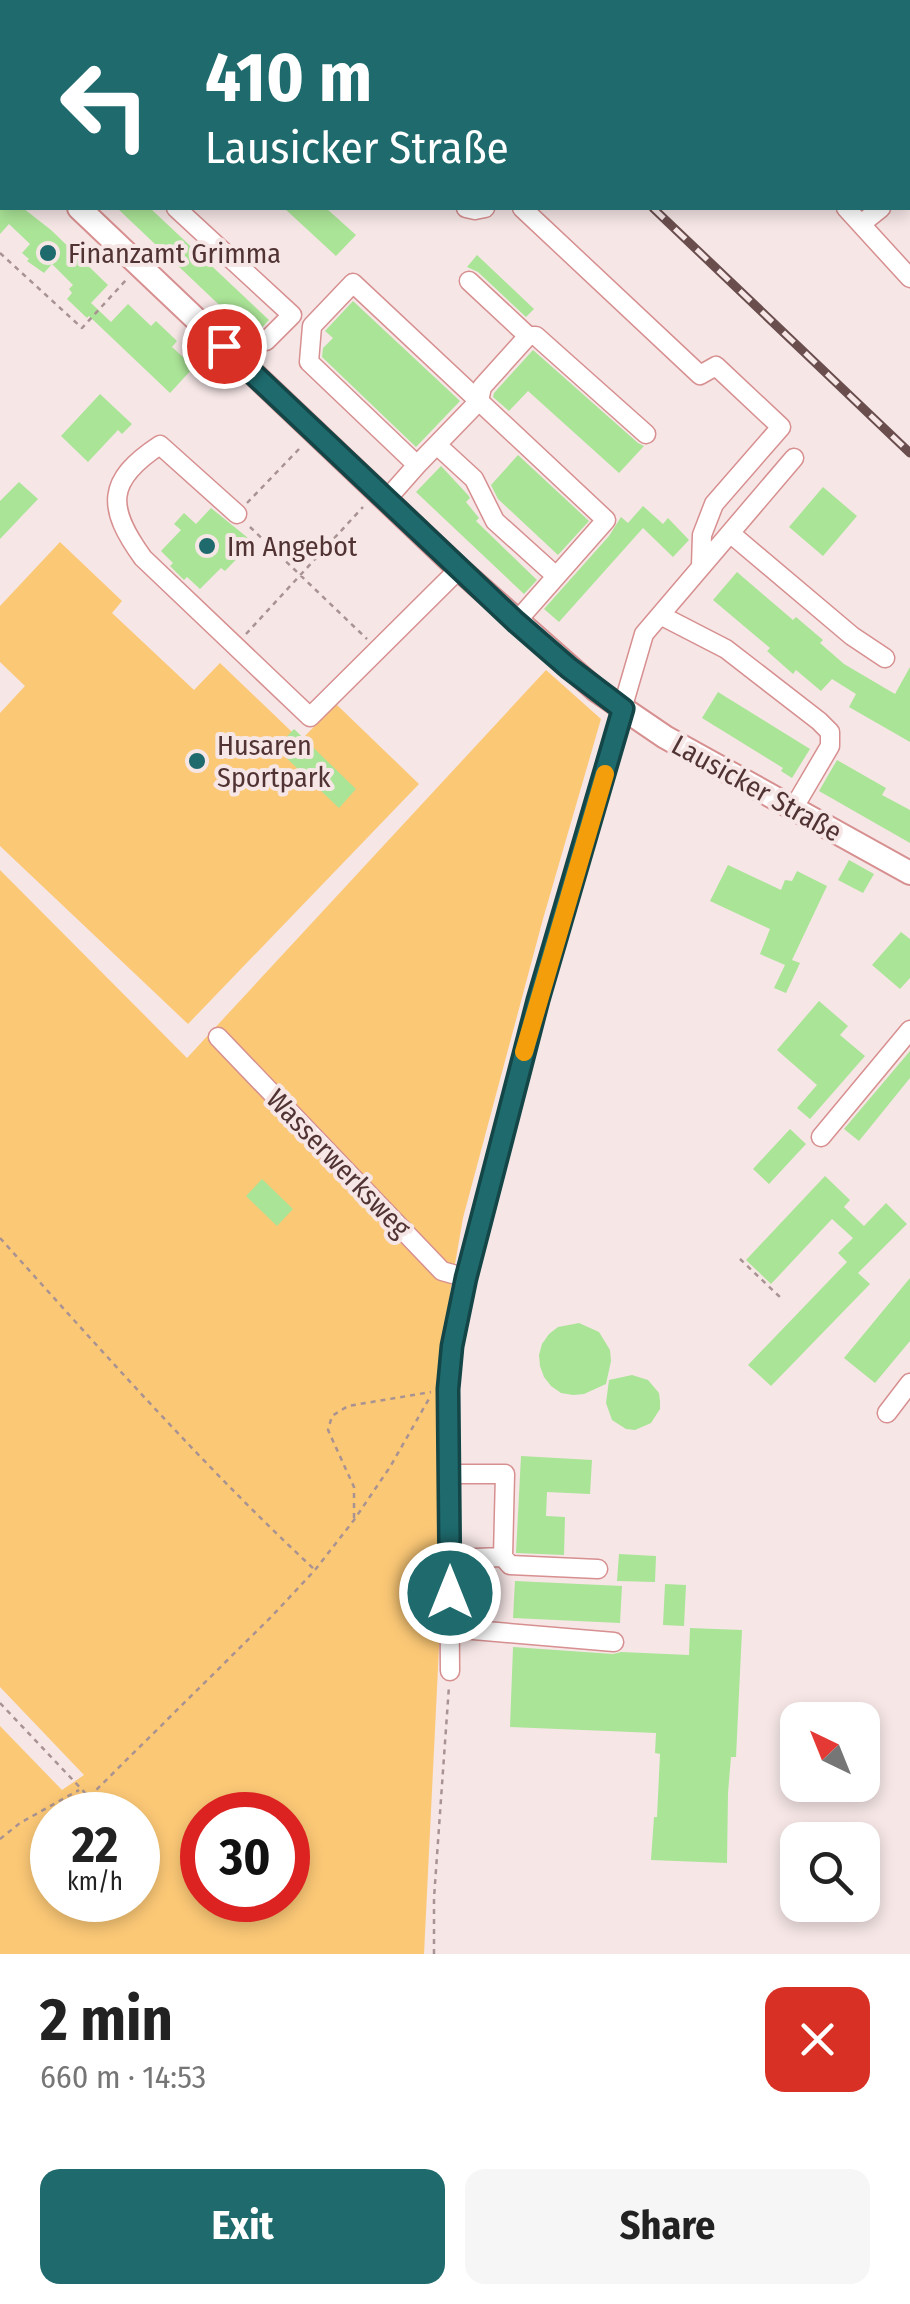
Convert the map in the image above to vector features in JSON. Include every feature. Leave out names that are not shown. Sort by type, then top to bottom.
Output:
[{"type":"main road","name":"Lausicker Straße","points":[[81,210],[458,569],[569,668],[665,737],[910,873]]},
{"type":"street","points":[[178,210],[292,315],[266,341]]},
{"type":"street","points":[[524,210],[700,375],[716,366],[781,427],[714,504],[702,535],[701,566]]},
{"type":"street","points":[[848,210],[910,278]]},
{"type":"street","points":[[861,224],[878,210]]},
{"type":"street","points":[[469,281],[528,336],[536,336],[646,434]]},
{"type":"street","points":[[418,465],[310,362],[312,326],[353,283],[606,520],[516,622]]},
{"type":"street","points":[[382,496],[479,402],[482,388],[528,336]]},
{"type":"street","points":[[237,514],[160,444],[122,480],[116,502],[124,532],[142,558],[310,717],[458,569]]},
{"type":"street","points":[[437,444],[474,479],[495,520],[556,576]]},
{"type":"street","points":[[450,1671],[448,1389],[452,1346],[538,1000],[644,634],[794,458]]},
{"type":"street","points":[[730,533],[852,636],[885,658]]},
{"type":"street","points":[[660,615],[726,649],[830,732],[830,746],[794,808]]},
{"type":"street","points":[[821,1136],[910,1030]]},
{"type":"street","name":"Wasserwerksweg","points":[[218,1037],[442,1271],[466,1278]]},
{"type":"street","points":[[887,1413],[910,1383]]},
{"type":"street","points":[[448,1474],[505,1474],[504,1557],[510,1565],[598,1569]]},
{"type":"street","points":[[449,1558],[504,1557]]},
{"type":"street","points":[[450,1628],[614,1642]]},
{"type":"path","points":[[0,253],[82,328],[140,265]]},
{"type":"path","points":[[316,432],[237,514],[377,649]]},
{"type":"path","points":[[235,646],[300,575],[382,496]]},
{"type":"path","points":[[0,1238],[134,1386],[315,1570]]},
{"type":"path","points":[[740,1259],[782,1299]]},
{"type":"path","points":[[0,1703],[89,1797],[315,1570],[354,1520],[390,1467],[433,1392],[348,1406],[332,1416],[328,1430],[354,1486],[354,1520]]},
{"type":"path","points":[[434,1954],[434,1898],[450,1671]]},
{"type":"path","points":[[0,1839],[80,1789]]},
{"type":"shaded area","name":"Husaren Sportpark","points":[[60,542],[122,601],[112,613],[194,690],[220,663],[303,738],[336,704],[419,784],[188,1024],[0,846],[0,713],[25,686],[0,662],[0,606]]},
{"type":"shaded area","points":[[546,670],[601,719],[463,1218],[450,1293],[441,1607],[424,1954],[0,1954],[0,1726],[62,1790],[84,1775],[0,1687],[0,870],[187,1058]]},
{"type":"building","points":[[0,210],[26,210],[108,285],[91,303],[111,322],[128,304],[151,326],[156,321],[177,341],[172,347],[194,367],[170,393],[67,299],[73,285],[52,264],[44,273],[27,261],[22,253],[30,244],[9,224],[0,234]]},
{"type":"building","points":[[119,210],[152,210],[269,320],[253,337]]},
{"type":"building","points":[[286,210],[328,210],[356,235],[336,256]]},
{"type":"building","points":[[477,255],[534,309],[526,317],[478,272],[467,267]]},
{"type":"building","points":[[353,301],[460,401],[416,447],[322,357],[323,348],[333,338],[325,331]]},
{"type":"building","points":[[533,350],[644,446],[619,473],[528,391],[509,411],[493,397]]},
{"type":"building","points":[[100,394],[132,424],[122,434],[118,430],[88,462],[61,436]]},
{"type":"building","points":[[518,455],[589,521],[558,555],[498,499],[491,485]]},
{"type":"building","points":[[441,466],[470,498],[466,502],[479,518],[476,521],[537,580],[524,594],[416,492]]},
{"type":"building","points":[[19,482],[38,499],[0,539],[0,501]]},
{"type":"building","points":[[823,487],[857,516],[823,556],[789,527]]},
{"type":"building","points":[[643,506],[663,524],[668,518],[689,540],[673,557],[643,528],[559,622],[544,609],[621,517],[628,523]]},
{"type":"building","name":"Im Angebot","points":[[211,508],[253,542],[225,571],[221,568],[200,589],[187,577],[184,580],[161,551],[181,530],[174,524],[184,513],[196,524]]},
{"type":"building","points":[[737,572],[823,640],[820,643],[844,664],[895,694],[910,667],[910,742],[849,707],[856,694],[832,679],[821,691],[796,670],[793,674],[767,651],[770,648],[713,600]]},
{"type":"building","points":[[718,692],[810,749],[792,778],[781,771],[783,768],[702,718]]},
{"type":"building","points":[[294,729],[356,789],[339,808],[276,748]]},
{"type":"building","points":[[837,760],[886,788],[882,795],[910,810],[910,843],[819,791]]},
{"type":"building","points":[[849,860],[874,874],[863,893],[838,880]]},
{"type":"building","points":[[728,865],[781,890],[785,880],[792,881],[797,871],[827,886],[792,960],[800,963],[786,993],[774,988],[785,965],[760,954],[770,929],[710,901]]},
{"type":"building","points":[[901,932],[910,939],[910,978],[900,989],[872,965]]},
{"type":"building","points":[[819,1001],[848,1026],[840,1035],[865,1056],[810,1119],[797,1108],[817,1085],[777,1050]]},
{"type":"building","points":[[910,1051],[910,1078],[859,1141],[844,1129]]},
{"type":"building","points":[[790,1129],[806,1144],[769,1184],[753,1169]]},
{"type":"building","points":[[825,1176],[850,1200],[844,1207],[864,1226],[886,1203],[907,1224],[858,1273],[870,1284],[771,1386],[748,1365],[847,1262],[838,1253],[853,1238],[832,1219],[771,1284],[746,1260]]},
{"type":"building","points":[[262,1179],[293,1209],[277,1226],[246,1196]]},
{"type":"building","points":[[910,1278],[910,1341],[875,1383],[844,1358]]},
{"type":"building","points":[[579,1323],[599,1332],[610,1350],[606,1384],[584,1394],[561,1393],[544,1377],[539,1355],[549,1334],[558,1327]]},
{"type":"building","points":[[632,1375],[648,1380],[659,1393],[660,1401],[660,1409],[651,1423],[635,1430],[612,1420],[606,1403],[609,1380]]},
{"type":"building","points":[[521,1456],[592,1460],[590,1494],[547,1492],[546,1516],[565,1517],[564,1555],[516,1553]]},
{"type":"building","points":[[619,1554],[656,1556],[655,1582],[617,1581]]},
{"type":"building","points":[[515,1581],[622,1586],[620,1623],[513,1618]]},
{"type":"building","points":[[665,1584],[686,1585],[684,1626],[663,1625]]},
{"type":"building","points":[[690,1628],[742,1630],[736,1757],[731,1757],[728,1793],[727,1863],[651,1860],[660,1754],[655,1753],[656,1733],[510,1727],[513,1647],[689,1655]]},
{"type":"railway","points":[[655,210],[910,453]]},
{"type":"slow traffic","points":[[524,1052],[605,774]]},
{"type":"place","name":"Finanzamt Grimma","points":[[48,253]]},
{"type":"place","name":"Im Angebot","points":[[207,546]]},
{"type":"place","name":"Husaren Sportpark","points":[[197,761]]},
{"type":"route","points":[[224,346],[516,622],[623,709],[538,1000],[452,1346],[448,1389],[450,1593]]}]
